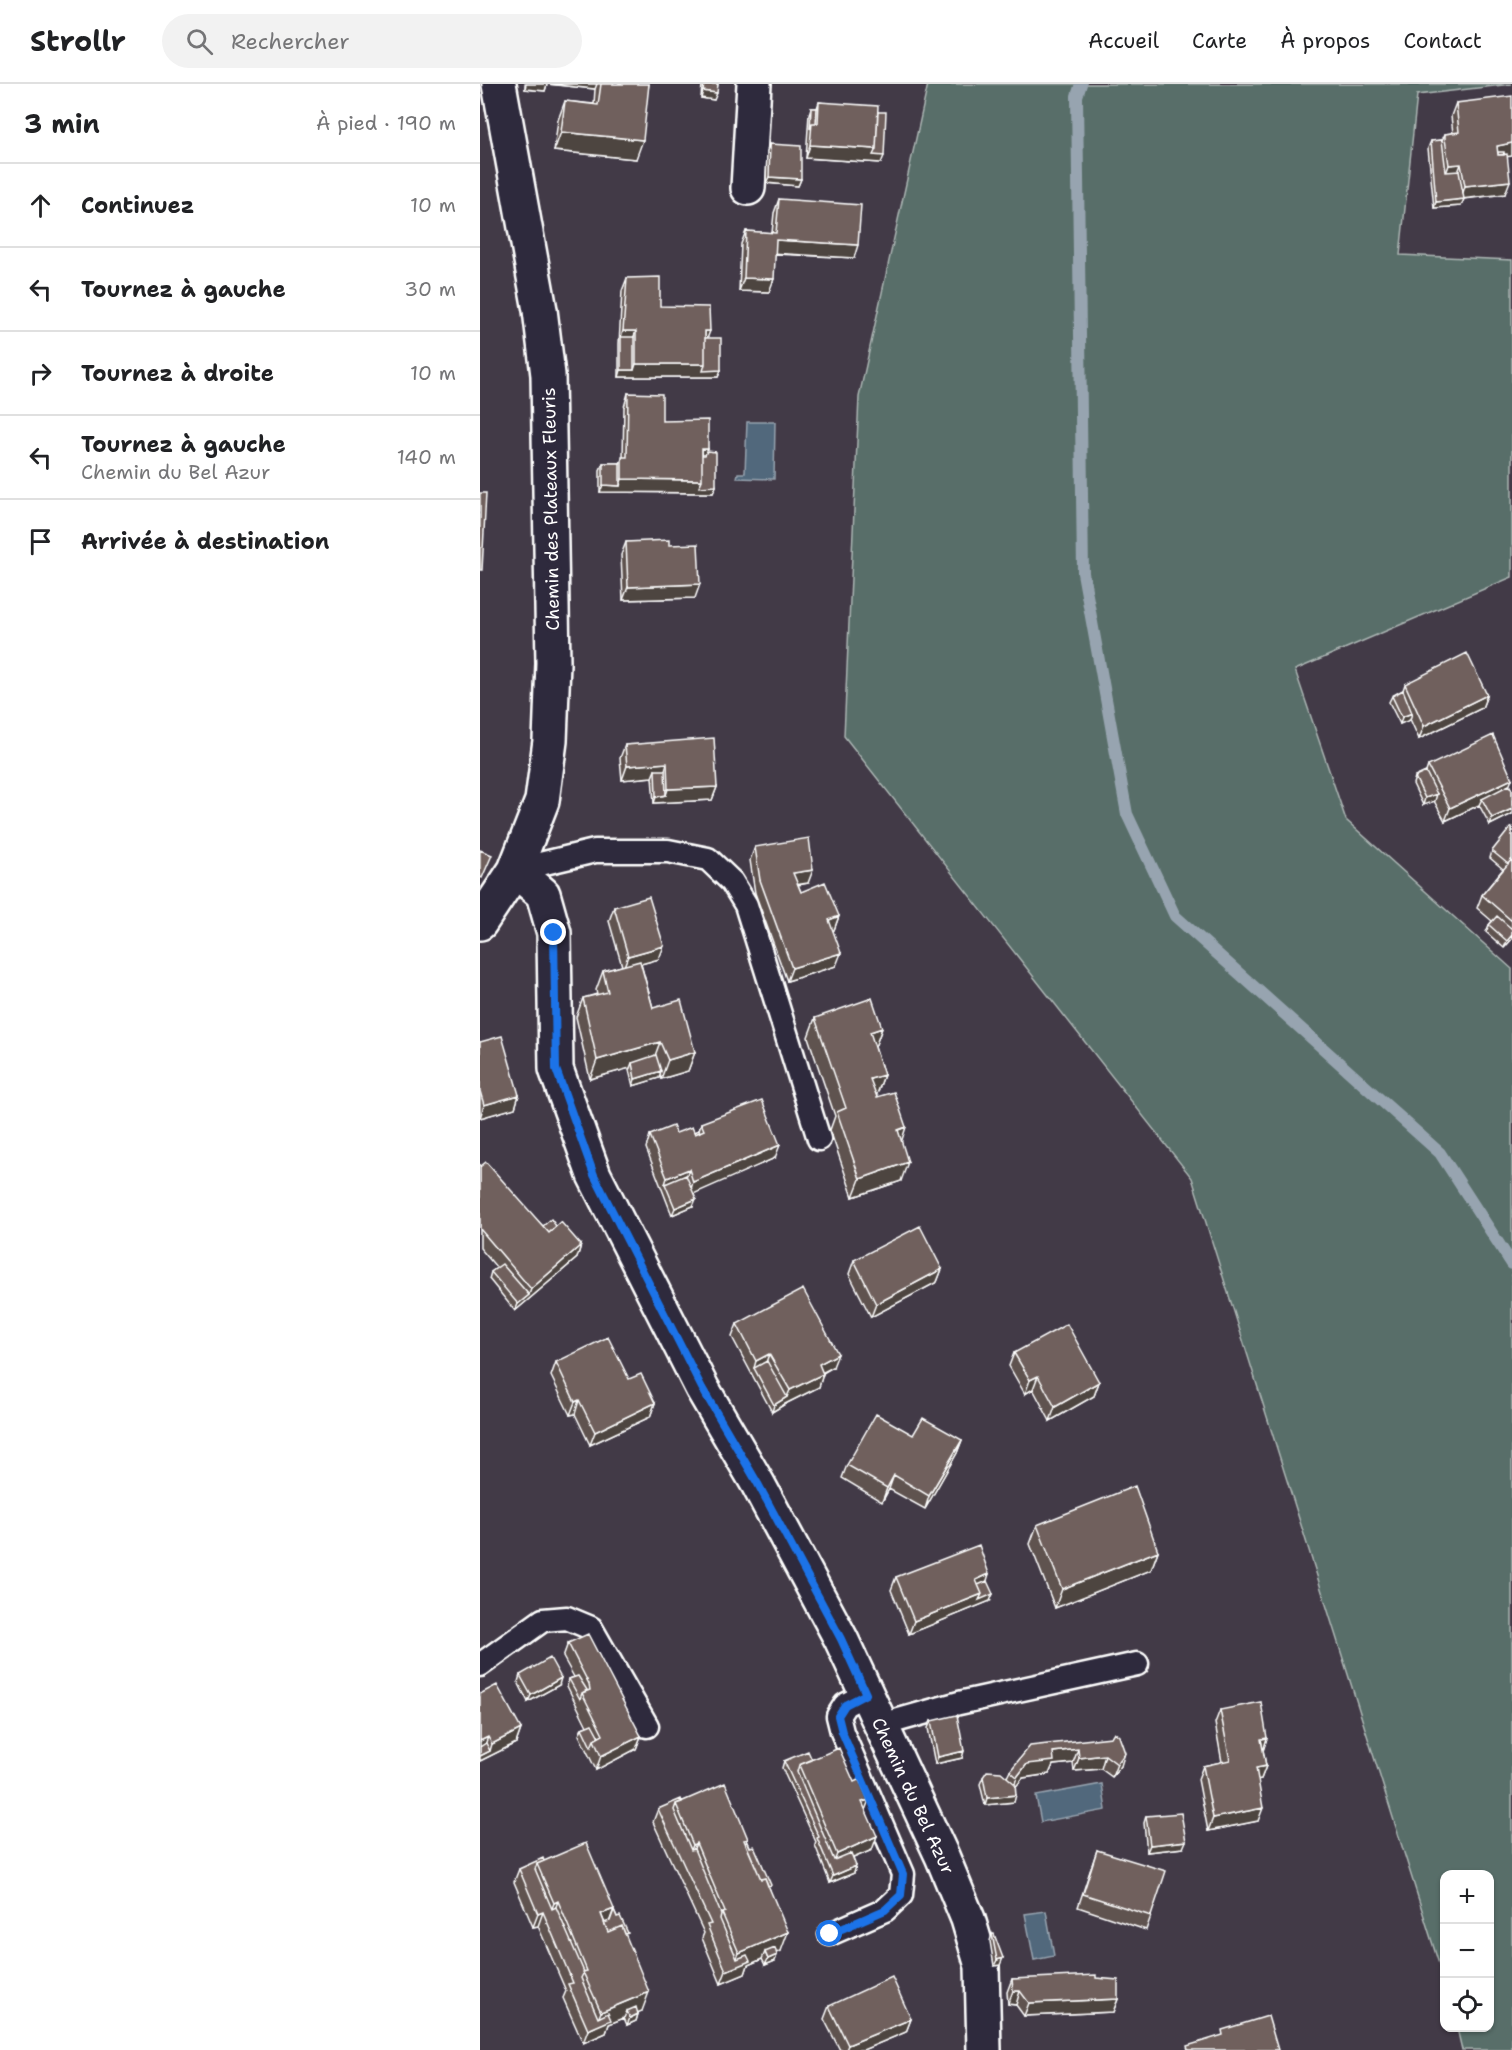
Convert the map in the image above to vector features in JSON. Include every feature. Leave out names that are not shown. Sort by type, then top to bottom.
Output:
[{"type":"street","name":"Chemin des Plateaux Fleuris","points":[[480,923],[515,870],[542,801],[550,741],[553,663],[548,375],[540,310],[499,84]]},
{"type":"street","points":[[748,188],[753,84]]},
{"type":"street","name":"Chemin du Bel Azur","points":[[515,870],[543,894],[554,933],[556,1069],[594,1175],[702,1388],[758,1484],[841,1639],[942,1856],[968,1919],[982,1966],[984,2050]]},
{"type":"lane","points":[[515,870],[595,851],[668,851],[708,858],[732,882],[746,905],[819,1139]]},
{"type":"lane","points":[[480,1665],[543,1620],[567,1618],[591,1628],[647,1726]]},
{"type":"lane","points":[[881,1725],[959,1703],[1137,1664]]},
{"type":"lane","points":[[830,1934],[885,1910],[901,1895],[903,1874],[842,1732],[838,1716],[845,1705],[866,1694]]},
{"type":"green space","points":[[928,84],[1512,84],[1417,95],[1400,255],[1512,260],[1512,577],[1295,670],[1346,820],[1512,969],[1512,2050],[1462,2050],[1458,2032],[1494,2032],[1494,1870],[1440,1870],[1440,1967],[1192,1178],[844,736],[859,397]]},
{"type":"water","points":[[747,422],[775,422],[774,479],[737,478],[738,473],[745,473]]},
{"type":"water","points":[[1102,1784],[1106,1810],[1041,1822],[1036,1796]]},
{"type":"water","points":[[1046,1911],[1054,1956],[1034,1960],[1025,1914]]},
{"type":"building","points":[[601,84],[649,84],[643,140],[561,132],[565,101],[598,105]]},
{"type":"building","points":[[704,84],[718,84],[717,93],[703,91]]},
{"type":"building","points":[[1512,96],[1512,143],[1497,146],[1498,155],[1507,154],[1510,181],[1465,186],[1461,164],[1449,165],[1445,139],[1445,134],[1459,132],[1456,103]]},
{"type":"building","points":[[819,102],[878,106],[876,149],[810,145],[812,123],[818,123]]},
{"type":"building","points":[[811,108],[817,108],[816,123],[812,123],[810,129]]},
{"type":"building","points":[[878,112],[886,112],[884,156],[873,155],[876,149]]},
{"type":"building","points":[[1442,140],[1446,172],[1459,171],[1464,199],[1436,202],[1431,141]]},
{"type":"building","points":[[770,144],[801,146],[801,179],[769,177]]},
{"type":"building","points":[[779,199],[861,205],[858,245],[776,240],[774,279],[744,278],[746,231],[776,233]]},
{"type":"building","points":[[660,277],[660,306],[709,307],[710,331],[705,331],[705,364],[636,364],[636,331],[623,331],[627,278]]},
{"type":"building","points":[[621,337],[634,337],[634,370],[621,370]]},
{"type":"building","points":[[705,338],[721,338],[721,370],[703,371]]},
{"type":"building","points":[[628,393],[662,394],[662,421],[708,420],[708,449],[702,449],[702,480],[622,479],[622,457],[627,457]]},
{"type":"building","points":[[707,451],[716,452],[716,486],[699,487],[702,480],[702,455],[705,455]]},
{"type":"building","points":[[603,463],[620,463],[620,486],[603,485]]},
{"type":"building","points":[[480,493],[486,493],[482,570],[480,570]]},
{"type":"building","points":[[669,540],[669,545],[698,544],[700,584],[628,587],[626,542]]},
{"type":"building","points":[[1467,653],[1487,695],[1424,726],[1405,684]]},
{"type":"building","points":[[1403,690],[1412,713],[1402,717],[1392,696]]},
{"type":"building","points":[[1493,735],[1512,779],[1450,808],[1428,766]]},
{"type":"building","points":[[714,738],[717,787],[668,789],[667,763],[627,766],[625,745]]},
{"type":"building","points":[[655,770],[665,770],[666,795],[656,797]]},
{"type":"building","points":[[1426,772],[1437,794],[1425,798],[1415,777]]},
{"type":"building","points":[[1509,785],[1512,790],[1512,809],[1492,818],[1482,799]]},
{"type":"building","points":[[1511,827],[1512,859],[1508,864],[1492,851]]},
{"type":"building","points":[[809,838],[813,870],[793,873],[801,892],[825,882],[839,916],[829,920],[841,953],[792,968],[760,880],[755,847]]},
{"type":"building","points":[[480,850],[492,855],[482,878],[480,877]]},
{"type":"building","points":[[1512,859],[1512,921],[1482,895]]},
{"type":"building","points":[[649,897],[664,946],[628,956],[614,907]]},
{"type":"building","points":[[1497,916],[1512,929],[1512,935],[1507,941],[1489,925]]},
{"type":"building","points":[[640,961],[653,1008],[681,1000],[695,1052],[668,1060],[660,1042],[597,1060],[583,998],[608,992],[603,971]]},
{"type":"building","points":[[872,998],[882,1028],[870,1032],[884,1075],[870,1079],[877,1097],[894,1092],[906,1127],[898,1130],[908,1162],[860,1179],[837,1112],[846,1108],[815,1018]]},
{"type":"building","points":[[502,1036],[519,1095],[484,1105],[480,1091],[480,1042]]},
{"type":"building","points":[[656,1055],[661,1071],[635,1079],[632,1063]]},
{"type":"building","points":[[762,1100],[780,1145],[693,1182],[689,1169],[667,1178],[650,1135],[673,1126],[676,1133],[692,1127],[695,1134],[704,1130],[701,1123]]},
{"type":"building","points":[[486,1162],[549,1233],[561,1222],[581,1245],[531,1289],[480,1229],[480,1165]]},
{"type":"building","points":[[686,1175],[696,1199],[675,1208],[665,1184]]},
{"type":"building","points":[[551,1219],[556,1226],[549,1233],[543,1226]]},
{"type":"building","points":[[920,1226],[942,1269],[876,1304],[854,1260]]},
{"type":"building","points":[[502,1264],[529,1295],[518,1304],[491,1272]]},
{"type":"building","points":[[803,1289],[838,1354],[819,1364],[823,1374],[790,1390],[769,1354],[756,1361],[737,1324]]},
{"type":"building","points":[[1067,1324],[1099,1382],[1055,1407],[1038,1376],[1030,1380],[1014,1353]]},
{"type":"building","points":[[608,1337],[629,1379],[641,1374],[655,1403],[595,1432],[579,1400],[575,1402],[556,1362]]},
{"type":"building","points":[[767,1361],[787,1397],[774,1405],[754,1368]]},
{"type":"building","points":[[876,1414],[913,1435],[923,1418],[962,1440],[929,1496],[894,1475],[887,1488],[847,1465]]},
{"type":"building","points":[[1135,1486],[1158,1551],[1062,1589],[1037,1525]]},
{"type":"building","points":[[979,1545],[989,1574],[976,1580],[982,1594],[914,1621],[896,1577]]},
{"type":"building","points":[[987,1581],[993,1594],[979,1600],[982,1594],[978,1585]]},
{"type":"building","points":[[588,1634],[641,1736],[601,1756],[594,1740],[603,1735],[582,1693],[590,1690],[589,1684],[568,1643]]},
{"type":"building","points":[[550,1658],[561,1678],[531,1695],[520,1675]]},
{"type":"building","points":[[578,1676],[587,1690],[582,1693],[580,1699],[569,1679]]},
{"type":"building","points":[[497,1685],[521,1729],[492,1744],[488,1737],[480,1741],[480,1694]]},
{"type":"building","points":[[1261,1702],[1267,1738],[1261,1739],[1266,1766],[1256,1768],[1263,1808],[1213,1818],[1203,1766],[1230,1760],[1220,1710]]},
{"type":"building","points":[[957,1715],[964,1751],[938,1757],[931,1721]]},
{"type":"building","points":[[592,1724],[599,1737],[594,1740],[591,1747],[582,1728]]},
{"type":"building","points":[[1114,1732],[1119,1736],[1125,1753],[1117,1764],[1105,1755],[1079,1758],[1078,1749],[1053,1752],[1054,1761],[1027,1764],[1017,1777],[1010,1771],[1030,1746],[1111,1737]]},
{"type":"building","points":[[486,1743],[490,1751],[480,1756],[480,1747]]},
{"type":"building","points":[[839,1748],[854,1782],[860,1779],[869,1800],[862,1802],[877,1836],[837,1854],[799,1765]]},
{"type":"building","points":[[808,1751],[812,1760],[799,1765],[797,1772],[834,1860],[851,1853],[856,1866],[833,1876],[817,1838],[819,1837],[784,1761]]},
{"type":"building","points":[[987,1771],[1001,1772],[1015,1784],[1016,1795],[987,1798],[983,1777]]},
{"type":"building","points":[[725,1783],[748,1839],[744,1840],[761,1879],[765,1878],[788,1932],[739,1953],[722,1913],[725,1912],[696,1843],[693,1845],[676,1804]]},
{"type":"building","points":[[681,1799],[682,1802],[676,1804],[674,1810],[691,1850],[694,1849],[737,1959],[747,1955],[750,1961],[726,1971],[707,1925],[711,1924],[658,1809]]},
{"type":"building","points":[[1181,1813],[1186,1841],[1150,1845],[1146,1816]]},
{"type":"building","points":[[747,1840],[750,1847],[754,1846],[771,1885],[768,1886],[765,1878],[761,1879],[746,1844]]},
{"type":"building","points":[[586,1843],[614,1909],[601,1914],[608,1932],[622,1926],[649,1992],[601,2012],[583,1972],[587,1971],[558,1901],[554,1903],[537,1864]]},
{"type":"building","points":[[1097,1850],[1166,1871],[1151,1916],[1083,1894]]},
{"type":"building","points":[[543,1858],[544,1861],[537,1864],[535,1869],[552,1909],[556,1907],[584,1972],[581,1978],[598,2018],[608,2013],[611,2020],[588,2030],[568,1984],[573,1983],[543,1912],[538,1914],[519,1869]]},
{"type":"building","points":[[614,1910],[617,1917],[620,1916],[628,1933],[625,1934],[622,1926],[608,1932],[604,1923],[610,1921]]},
{"type":"building","points":[[992,1934],[994,1934],[1003,1958],[997,1960]]},
{"type":"building","points":[[775,1948],[777,1955],[768,1959],[765,1952]]},
{"type":"building","points":[[1096,1975],[1096,1978],[1118,1980],[1118,1999],[1029,2003],[1020,1991],[1013,1991],[1012,1979]]},
{"type":"building","points":[[892,1977],[911,2019],[848,2045],[829,2006]]},
{"type":"building","points":[[636,2007],[638,2014],[630,2018],[627,2011]]},
{"type":"building","points":[[1268,2016],[1278,2050],[1188,2050],[1187,2046],[1223,2035],[1222,2030]]},
{"type":"waterway","points":[[1081,84],[1077,96],[1083,573],[1127,814],[1175,916],[1440,1153],[1512,1264]]},
{"type":"route","points":[[554,933],[556,1069],[594,1175],[702,1388],[758,1484],[841,1639],[866,1694],[845,1705],[838,1716],[842,1732],[903,1874],[901,1895],[885,1910],[830,1934]]}]
